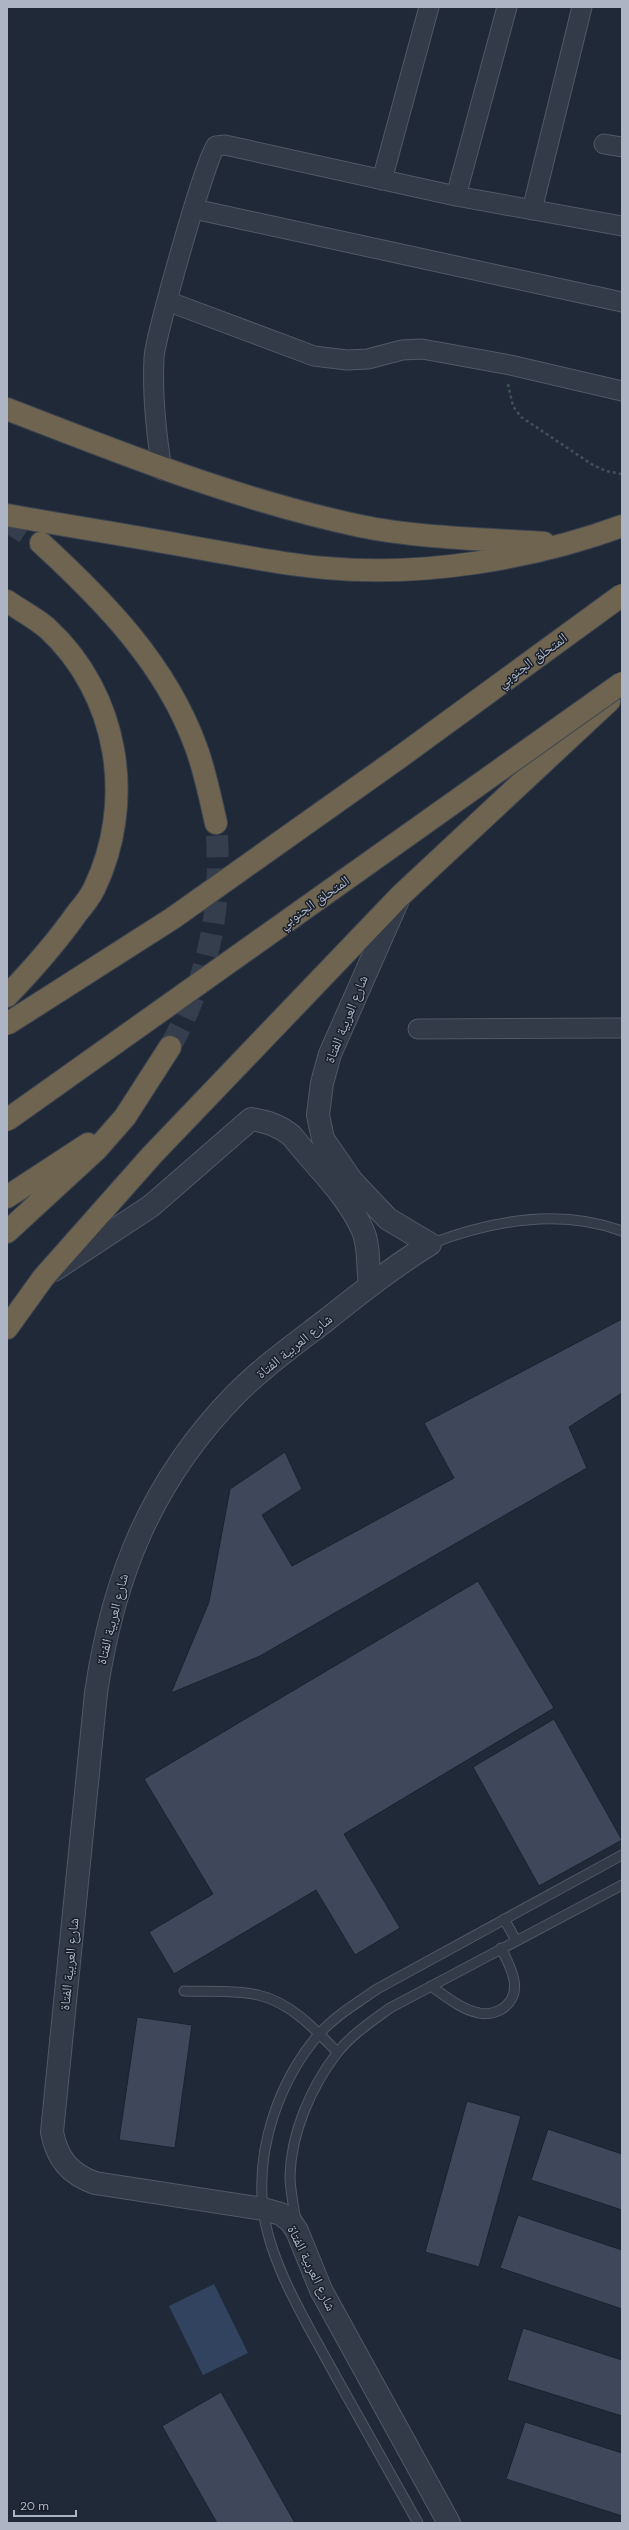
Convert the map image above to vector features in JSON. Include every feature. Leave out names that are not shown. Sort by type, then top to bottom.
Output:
[{"type":"highway","points":[[7,409],[162,470],[270,504],[362,526],[451,536],[569,544]]},
{"type":"highway","points":[[7,515],[255,559],[326,568],[389,570],[469,564],[569,544],[622,526]]},
{"type":"highway","points":[[41,544],[105,605],[161,675],[180,710],[196,746],[208,784],[216,823]]},
{"type":"highway","name":"المتحلق الجنوبي","points":[[7,1024],[173,918],[400,757],[622,595]]},
{"type":"highway","points":[[7,601],[47,628],[84,672],[108,723],[118,779],[113,836],[94,889],[61,936],[7,996]]},
{"type":"highway","name":"المتحلق الجنوبي","points":[[7,1120],[622,683]]},
{"type":"highway","points":[[7,1328],[44,1278],[152,1155],[400,896],[622,689]]},
{"type":"highway","points":[[7,1232],[96,1150],[125,1117],[170,1047]]},
{"type":"highway","points":[[7,1197],[125,1117]]},
{"type":"street","points":[[382,180],[429,7]]},
{"type":"street","points":[[456,196],[507,7]]},
{"type":"street","points":[[532,210],[582,7]]},
{"type":"street","points":[[162,470],[153,399],[154,356],[167,300],[212,150],[220,144],[456,196],[622,226]]},
{"type":"street","points":[[194,209],[622,302]]},
{"type":"street","points":[[167,300],[314,356],[347,360],[368,359],[402,350],[422,349],[510,365],[622,390]]},
{"type":"street","name":"شارع العربية الفتاة","points":[[370,1285],[367,1243],[324,1138],[318,1115],[322,1083],[341,1024],[400,896]]},
{"type":"street","points":[[418,1029],[622,1028]]},
{"type":"street","name":"شارع العربية الفتاة","points":[[44,1278],[151,1206],[251,1119],[273,1124],[292,1136],[345,1187],[388,1219],[430,1244],[370,1285],[272,1362],[237,1394],[204,1430],[176,1468],[151,1510],[121,1579],[103,1646],[96,1693],[52,2132],[55,2146],[61,2159],[70,2170],[82,2178],[96,2183],[263,2209],[280,2214],[291,2222],[297,2231],[321,2290],[449,2523]]},
{"type":"lane","points":[[430,1244],[491,1226],[540,1219],[594,1224],[622,1231]]},
{"type":"lane","points":[[418,2523],[294,2301],[276,2255],[263,2209],[262,2171],[270,2128],[281,2095],[297,2064],[320,2034],[345,2011],[377,1989],[622,1855]]},
{"type":"lane","points":[[297,2231],[290,2176],[294,2145],[305,2109],[319,2080],[337,2052],[359,2030],[390,2008],[622,1885]]},
{"type":"lane","points":[[504,1919],[516,1940]]},
{"type":"lane","points":[[431,1986],[470,2010],[488,2014],[497,2012],[510,2001],[515,1986],[512,1971],[501,1948]]},
{"type":"lane","points":[[184,1991],[259,1995],[282,2004],[320,2034],[337,2052]]},
{"type":"path","points":[[510,365],[509,394],[521,417],[593,465],[606,471],[622,474]]},
{"type":"water","points":[[214,2284],[248,2353],[203,2375],[169,2306]]},
{"type":"building","points":[[622,1319],[622,1393],[569,1427],[587,1468],[260,1656],[171,1693],[209,1602],[230,1489],[285,1452],[302,1489],[262,1515],[292,1566],[454,1478],[424,1423]]},
{"type":"building","points":[[478,1581],[554,1708],[344,1834],[400,1928],[355,1955],[316,1890],[174,1974],[149,1932],[213,1894],[144,1779]]},
{"type":"building","points":[[554,1719],[622,1840],[539,1886],[473,1767]]},
{"type":"building","points":[[137,2017],[192,2025],[175,2148],[119,2140]]},
{"type":"building","points":[[467,2101],[521,2116],[479,2267],[425,2252]]},
{"type":"building","points":[[548,2129],[622,2154],[622,2210],[531,2180]]},
{"type":"building","points":[[518,2215],[622,2250],[622,2309],[500,2268]]},
{"type":"building","points":[[523,2328],[622,2360],[622,2416],[507,2380]]},
{"type":"building","points":[[221,2392],[295,2523],[217,2523],[162,2426]]},
{"type":"building","points":[[525,2422],[622,2453],[622,2516],[506,2479]]},
{"type":"tunnel","points":[[7,521],[41,543]]},
{"type":"tunnel","points":[[170,1047],[184,1020],[195,993],[211,939],[217,883],[218,853],[216,823]]}]
